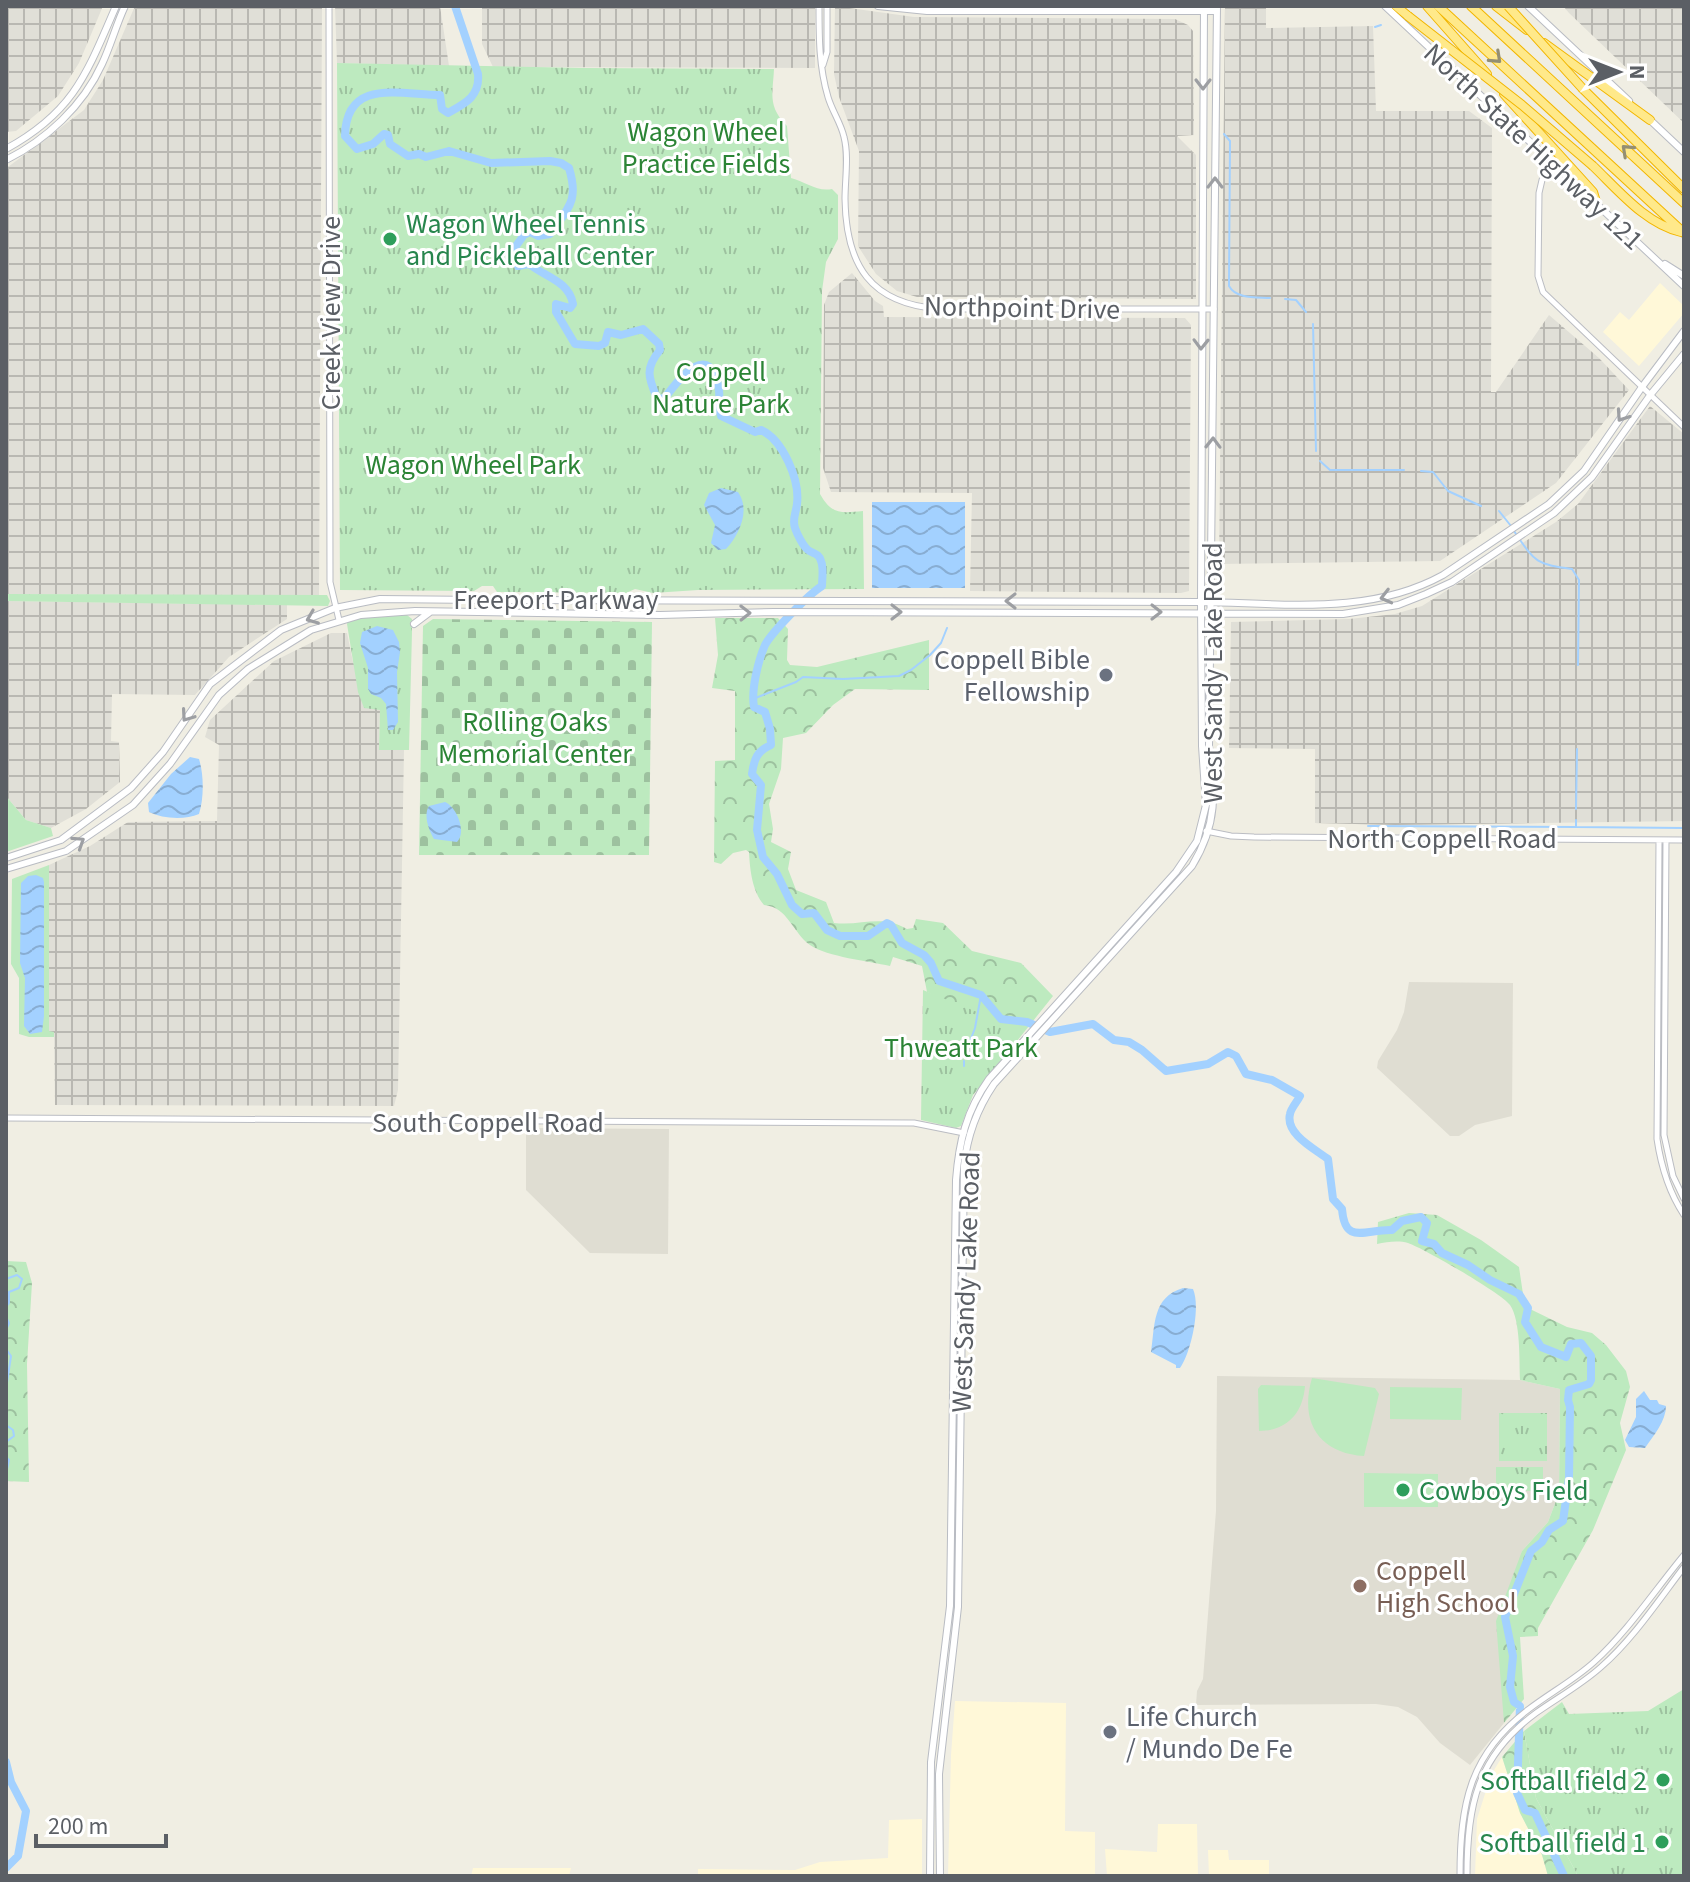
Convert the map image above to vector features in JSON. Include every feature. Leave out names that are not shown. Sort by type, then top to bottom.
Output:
[{"type":"highway","points":[[1396,6],[1534,115],[1653,221],[1666,229],[1684,233]]},
{"type":"highway","points":[[1427,6],[1593,192],[1596,202]]},
{"type":"highway","points":[[1438,6],[1684,233]]},
{"type":"highway","points":[[1471,6],[1684,203]]},
{"type":"highway","points":[[1496,6],[1650,120]]},
{"type":"highway","points":[[1508,6],[1583,89],[1684,189]]},
{"type":"main road","points":[[6,149],[50,120],[68,102],[98,52],[116,6]]},
{"type":"main road","points":[[6,160],[34,143],[67,115],[92,83],[125,6]]},
{"type":"main road","points":[[878,6],[1217,9]]},
{"type":"main road","name":"North State Highway 121","points":[[1385,6],[1684,286]]},
{"type":"main road","points":[[1528,6],[1684,152]]},
{"type":"main road","name":"West Sandy Lake Road","points":[[930,1876],[931,1762],[958,1607],[966,1134],[981,1102],[1046,1014],[1176,872],[1205,830],[1201,612],[1204,9]]},
{"type":"main road","name":"West Sandy Lake Road","points":[[1023,1046],[1054,1018],[1183,877],[1201,851],[1214,790],[1209,746],[1217,9]]},
{"type":"main road","points":[[98,52],[106,55]]},
{"type":"main road","points":[[1203,123],[1216,124]]},
{"type":"main road","points":[[28,136],[34,143]]},
{"type":"main road","points":[[1652,256],[1684,276]]},
{"type":"main road","points":[[1211,602],[1307,604],[1368,601],[1426,584],[1549,504],[1584,471],[1684,331]]},
{"type":"main road","points":[[1210,612],[1356,613],[1398,605],[1452,582],[1554,513],[1592,477],[1651,394],[1684,354]]},
{"type":"main road","points":[[1201,480],[1213,478]]},
{"type":"main road","name":"Freeport Parkway","points":[[6,858],[61,840],[110,804],[131,788],[163,752],[210,684],[281,630],[335,608],[397,598],[1211,602]]},
{"type":"main road","points":[[485,600],[486,613]]},
{"type":"main road","points":[[658,600],[660,615]]},
{"type":"main road","points":[[708,613],[709,600]]},
{"type":"main road","points":[[987,601],[987,612]]},
{"type":"main road","points":[[1057,601],[1057,612]]},
{"type":"main road","points":[[1123,612],[1124,601]]},
{"type":"main road","points":[[1307,604],[1307,614]]},
{"type":"main road","points":[[414,624],[431,611]]},
{"type":"main road","name":"Freeport Parkway","points":[[6,869],[66,851],[133,805],[170,764],[228,686],[283,645],[339,620],[383,613],[431,611],[660,615],[1210,612]]},
{"type":"main road","name":"West Sandy Lake Road","points":[[940,1876],[939,1774],[944,1690]]},
{"type":"street","name":"Creek View Drive","points":[[329,6],[330,582],[339,620]]},
{"type":"street","name":"Northpoint Drive","points":[[819,6],[818,53],[828,99],[844,138],[846,231],[850,247],[866,276],[889,296],[901,303],[940,309],[1214,309]]},
{"type":"street","name":"Northpoint Drive","points":[[823,66],[827,52],[827,6]]},
{"type":"street","points":[[1553,163],[1542,180],[1539,193],[1540,285],[1547,299],[1684,427]]},
{"type":"street","name":"North Coppell Road","points":[[1205,830],[1254,837],[1684,840]]},
{"type":"street","points":[[1662,840],[1664,1135],[1675,1182],[1684,1199]]},
{"type":"street","points":[[1662,840],[1657,1139],[1670,1192],[1684,1215]]},
{"type":"street","name":"South Coppell Road","points":[[6,1118],[914,1123],[966,1134]]},
{"type":"street","points":[[1460,1876],[1465,1799],[1475,1773],[1504,1732],[1528,1710],[1587,1669],[1603,1654],[1684,1555]]},
{"type":"street","points":[[1467,1876],[1469,1821],[1475,1794],[1489,1763],[1528,1720],[1602,1667],[1684,1567]]},
{"type":"shaded area","points":[[6,6],[103,6],[79,63],[58,96],[16,131],[6,132]]},
{"type":"shaded area","points":[[135,6],[322,6],[319,596],[6,594],[8,167],[84,110],[103,80]]},
{"type":"shaded area","points":[[335,6],[440,6],[449,66],[337,63]]},
{"type":"shaded area","points":[[482,6],[815,6],[815,68],[493,67],[482,44]]},
{"type":"shaded area","points":[[835,6],[914,17],[1175,19],[1188,25],[1193,31],[1194,135],[1177,136],[1196,155],[1196,299],[917,297],[897,291],[876,274],[858,246],[859,151],[834,74]]},
{"type":"shaded area","points":[[1225,6],[1266,6],[1266,28],[1373,26],[1376,111],[1469,111],[1492,128],[1491,392],[1496,392],[1549,315],[1599,358],[1629,390],[1556,483],[1440,561],[1219,564]]},
{"type":"shaded area","points":[[1563,6],[1684,6],[1684,123],[1569,13]]},
{"type":"shaded area","points":[[852,273],[875,301],[883,306],[884,317],[1185,318],[1191,325],[1189,591],[970,591],[972,493],[831,492],[823,468],[824,305],[829,292]]},
{"type":"shaded area","points":[[1660,283],[1684,306],[1684,313],[1639,366],[1603,332],[1620,312],[1629,320]]},
{"type":"shaded area","points":[[1650,406],[1684,434],[1684,821],[1395,825],[1315,823],[1315,749],[1229,748],[1231,622],[1349,619],[1395,614],[1422,606],[1556,522],[1578,504]]},
{"type":"shaded area","points":[[6,601],[287,605],[287,619],[229,657],[195,695],[112,694],[111,741],[119,742],[120,782],[86,809],[51,828],[26,820],[6,796]]},
{"type":"shaded area","points":[[331,633],[347,633],[353,662],[380,710],[379,750],[404,750],[398,1090],[394,1106],[55,1105],[54,1032],[49,1032],[49,865],[90,846],[128,822],[217,821],[219,745],[205,737],[210,720],[274,661]]},
{"type":"shaded area","points":[[1409,982],[1513,983],[1512,1116],[1475,1125],[1459,1136],[1450,1136],[1377,1068],[1404,1012]]},
{"type":"shaded area","points":[[526,1128],[669,1129],[668,1254],[590,1253],[526,1190]]},
{"type":"shaded area","name":"Coppell High School","points":[[1217,1376],[1520,1380],[1560,1389],[1559,1493],[1548,1522],[1522,1551],[1504,1696],[1504,1723],[1470,1765],[1440,1743],[1417,1717],[1398,1707],[1376,1704],[1196,1705],[1197,1691],[1203,1679],[1216,1511]]},
{"type":"shaded area","points":[[955,1701],[1066,1703],[1065,1831],[1095,1832],[1095,1876],[948,1876]]},
{"type":"shaded area","points":[[1502,1757],[1520,1813],[1542,1855],[1548,1876],[1475,1876],[1477,1819],[1491,1775]]},
{"type":"shaded area","points":[[922,1819],[922,1876],[698,1876],[698,1869],[795,1870],[820,1862],[888,1858],[889,1820]]},
{"type":"shaded area","points":[[1158,1824],[1197,1824],[1198,1876],[1107,1876],[1105,1849],[1157,1852]]},
{"type":"shaded area","points":[[1208,1850],[1228,1850],[1229,1860],[1269,1860],[1269,1876],[1209,1876]]},
{"type":"shaded area","points":[[473,1868],[571,1868],[569,1876],[471,1876]]},
{"type":"green space","points":[[337,63],[774,69],[774,106],[787,126],[791,178],[816,188],[832,189],[838,195],[838,239],[826,262],[822,291],[820,494],[829,506],[838,511],[863,511],[864,589],[497,592],[493,586],[482,586],[474,591],[340,590]]},
{"type":"green space","points":[[6,594],[327,595],[330,601],[328,606],[6,601]]},
{"type":"green space","points":[[407,615],[412,619],[409,750],[379,750],[380,710],[364,708],[358,692],[347,624],[348,621],[373,616]]},
{"type":"green space","points":[[715,618],[778,618],[788,629],[787,660],[790,665],[817,667],[929,640],[929,690],[855,689],[833,705],[806,733],[783,738],[781,769],[769,804],[773,829],[771,842],[791,852],[788,869],[796,890],[826,902],[834,923],[880,921],[907,929],[913,928],[916,919],[943,923],[972,951],[1021,963],[1053,996],[1021,1036],[927,992],[922,966],[893,957],[890,966],[837,956],[810,945],[779,910],[764,905],[752,880],[749,852],[746,850],[733,853],[721,864],[714,862],[715,761],[735,760],[735,691],[712,688],[718,655]]},
{"type":"green space","name":"Rolling Oaks Memorial Center","points":[[433,619],[652,622],[649,855],[419,855],[423,626]]},
{"type":"green space","points":[[6,796],[26,820],[51,828],[53,836],[6,852]]},
{"type":"green space","points":[[49,865],[49,1031],[54,1032],[54,1037],[29,1037],[19,1034],[19,978],[11,964],[12,879]]},
{"type":"green space","name":"Thweatt Park","points":[[923,990],[1021,1030],[1021,1036],[973,1095],[961,1126],[956,1128],[921,1120]]},
{"type":"green space","points":[[1409,1213],[1437,1215],[1481,1240],[1519,1267],[1523,1294],[1530,1309],[1567,1327],[1592,1333],[1606,1345],[1626,1371],[1630,1387],[1620,1423],[1626,1450],[1593,1530],[1538,1628],[1538,1636],[1520,1637],[1524,1699],[1504,1723],[1496,1621],[1522,1551],[1548,1522],[1559,1493],[1560,1389],[1520,1380],[1516,1321],[1514,1312],[1504,1299],[1408,1243],[1377,1244],[1378,1222]]},
{"type":"green space","points":[[6,1261],[26,1262],[32,1283],[27,1364],[29,1482],[6,1481]]},
{"type":"green space","points":[[1312,1378],[1375,1388],[1379,1394],[1364,1456],[1335,1449],[1316,1432],[1308,1408]]},
{"type":"green space","points":[[1261,1385],[1305,1386],[1297,1412],[1278,1428],[1259,1431],[1258,1389]]},
{"type":"green space","points":[[1390,1387],[1462,1388],[1461,1420],[1390,1419]]},
{"type":"green space","points":[[1499,1413],[1547,1413],[1547,1461],[1499,1461]]},
{"type":"green space","points":[[1496,1467],[1543,1467],[1543,1491],[1496,1491]]},
{"type":"green space","points":[[1364,1473],[1438,1474],[1438,1507],[1364,1507]]},
{"type":"green space","points":[[1684,1689],[1684,1876],[1578,1876],[1536,1798],[1524,1731],[1562,1702],[1569,1714],[1648,1711]]},
{"type":"green space","points":[[1524,1731],[1536,1798],[1578,1876],[1548,1876],[1542,1855],[1520,1813],[1502,1757]]},
{"type":"water","points":[[721,488],[738,492],[743,514],[739,530],[731,543],[726,549],[718,550],[711,543],[715,525],[704,505],[709,493]]},
{"type":"water","points":[[872,502],[965,502],[965,588],[872,588]]},
{"type":"water","points":[[377,626],[393,630],[399,642],[398,722],[393,730],[388,730],[386,704],[368,689],[368,668],[360,643],[362,632]]},
{"type":"water","points":[[190,757],[199,759],[202,772],[203,794],[199,814],[174,818],[149,812],[148,803],[171,774]]},
{"type":"water","points":[[445,802],[453,809],[461,826],[457,842],[434,839],[429,827],[429,806]]},
{"type":"water","points":[[36,875],[44,882],[44,1016],[42,1032],[30,1034],[24,1026],[25,978],[20,963],[21,883],[28,876]]},
{"type":"water","points":[[1183,1288],[1193,1289],[1196,1307],[1194,1330],[1184,1361],[1180,1368],[1176,1368],[1176,1365],[1151,1352],[1160,1305],[1173,1292]]},
{"type":"water","points":[[1644,1391],[1650,1400],[1657,1400],[1666,1406],[1664,1417],[1645,1448],[1629,1447],[1625,1440],[1636,1417],[1636,1399]]},
{"type":"waterway","points":[[455,6],[478,74],[477,88],[470,98],[448,113],[442,109],[440,95],[394,92],[365,97],[355,105],[348,117],[345,136],[357,149],[373,144],[384,134],[388,135],[390,144],[408,156],[419,154],[426,157],[449,151],[491,163],[550,161],[569,168],[572,196],[562,217],[550,234],[538,236],[530,232],[516,246],[518,266],[529,264],[562,285],[571,296],[573,304],[570,308],[556,304],[556,312],[575,344],[599,346],[605,343],[608,332],[621,335],[643,329],[659,344],[660,350],[650,368],[657,398],[664,399],[694,367],[709,367],[719,390],[721,416],[769,435],[783,451],[793,473],[797,494],[795,528],[806,548],[820,558],[822,586],[783,623],[762,652],[753,700],[754,707],[765,712],[771,745],[757,756],[752,774],[761,785],[757,830],[763,857],[777,874],[792,905],[802,914],[814,913],[827,930],[840,936],[868,936],[887,923],[891,925],[902,943],[924,955],[931,963],[939,981],[981,995],[1001,1019],[1027,1022],[1050,1032],[1093,1024],[1114,1040],[1129,1042],[1142,1050],[1166,1071],[1208,1064],[1228,1052],[1236,1056],[1246,1074],[1272,1080],[1300,1096],[1290,1114],[1292,1128],[1302,1140],[1328,1159],[1333,1199],[1342,1209],[1347,1228],[1358,1233],[1392,1230],[1402,1221],[1421,1217],[1427,1223],[1422,1241],[1434,1244],[1442,1253],[1519,1294],[1528,1308],[1525,1322],[1541,1347],[1566,1357],[1571,1344],[1581,1343],[1591,1356],[1589,1384],[1569,1390],[1569,1478],[1563,1521],[1549,1530],[1542,1542],[1531,1551],[1505,1617],[1513,1656],[1510,1687],[1514,1702],[1520,1706],[1517,1793],[1525,1810],[1535,1813],[1564,1876]]},
{"type":"waterway","points":[[1375,27],[1381,25]]},
{"type":"waterway","points":[[1224,134],[1230,141],[1229,286],[1241,295],[1270,298]]},
{"type":"waterway","points":[[1285,299],[1296,300],[1306,312]]},
{"type":"waterway","points":[[1313,324],[1316,451]]},
{"type":"waterway","points":[[1320,461],[1330,470],[1404,470]]},
{"type":"waterway","points":[[1421,471],[1433,472],[1448,491],[1481,506]]},
{"type":"waterway","points":[[1499,511],[1511,526]]},
{"type":"waterway","points":[[1514,531],[1537,560],[1572,569],[1579,580],[1578,665]]},
{"type":"waterway","points":[[753,699],[803,677],[843,679],[899,676],[930,655],[941,643],[947,628]]},
{"type":"waterway","points":[[1576,809],[1577,749]]},
{"type":"waterway","points":[[1576,820],[1576,827],[1684,828]]},
{"type":"waterway","points":[[1368,826],[1576,827]]},
{"type":"waterway","points":[[964,1057],[975,1028],[981,995]]},
{"type":"waterway","points":[[964,1061],[964,1066]]},
{"type":"waterway","points":[[6,1279],[17,1275],[22,1279],[19,1288],[9,1292],[6,1307]]},
{"type":"waterway","points":[[6,1317],[9,1323],[6,1330]]},
{"type":"waterway","points":[[6,1349],[11,1356],[6,1389]]},
{"type":"waterway","points":[[6,1391],[6,1402]]},
{"type":"waterway","points":[[6,1425],[13,1430],[14,1436],[6,1442]]},
{"type":"waterway","points":[[6,1457],[9,1460],[6,1474]]},
{"type":"waterway","points":[[6,1762],[11,1782],[26,1811],[18,1856],[6,1868]]},
{"type":"place","name":"Wagon Wheel Tennis and Pickleball Center","points":[[390,239]]},
{"type":"place","name":"Coppell Bible Fellowship","points":[[1106,675]]},
{"type":"place","name":"Cowboys Field","points":[[1403,1490]]},
{"type":"place","name":"Coppell High School","points":[[1360,1586]]},
{"type":"place","name":"Life Church / Mundo De Fe","points":[[1110,1732]]},
{"type":"place","name":"Softball field 2","points":[[1663,1780]]},
{"type":"place","name":"Softball field 1","points":[[1662,1842]]},
{"type":"park label","name":"Wagon Wheel Practice Fields","points":[[706,147]]},
{"type":"park label","name":"Coppell Nature Park","points":[[721,387]]},
{"type":"park label","name":"Wagon Wheel Park","points":[[473,464]]}]
